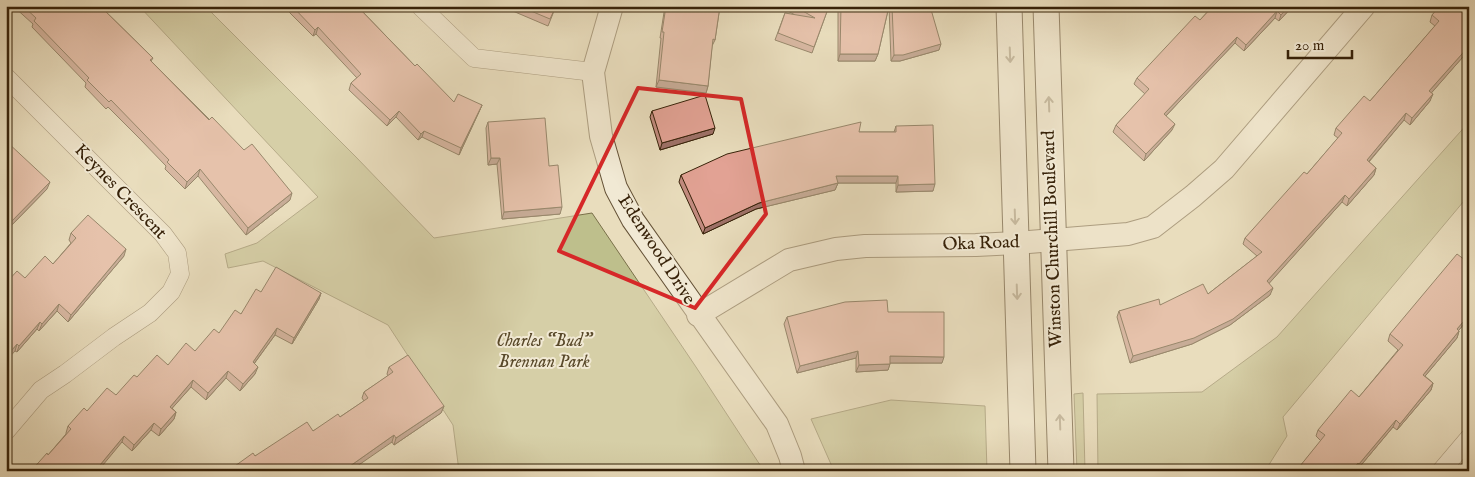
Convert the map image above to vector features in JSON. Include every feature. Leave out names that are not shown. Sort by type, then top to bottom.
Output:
[{"type":"main road","name":"Winston Churchill Boulevard","points":[[1009,6],[1024,471]]},
{"type":"main road","name":"Winston Churchill Boulevard","points":[[1046,6],[1062,471]]},
{"type":"street","points":[[420,6],[474,58],[593,72]]},
{"type":"street","name":"Edenwood Drive","points":[[612,6],[593,72],[601,136],[616,188],[633,220],[776,424],[790,456],[794,471]]},
{"type":"street","name":"Oka Road","points":[[698,315],[789,260],[836,249],[865,246],[1016,243],[1128,234],[1153,227],[1224,169],[1364,6]]},
{"type":"street","name":"Keynes Crescent","points":[[6,77],[164,234],[177,253],[180,274],[171,292],[150,313],[41,390],[6,431]]},
{"type":"street","points":[[1441,471],[1469,438]]},
{"type":"highlighted area","points":[[638,88],[741,99],[766,214],[695,308],[559,251]]},
{"type":"green space","name":"Charles “Bud” Brennan Park","points":[[139,6],[205,6],[434,238],[592,213],[764,471],[459,471],[453,425],[388,325],[263,261],[228,268],[225,254],[257,243],[318,197]]},
{"type":"green space","points":[[1469,122],[1469,195],[1283,417],[1287,436],[1265,471],[1098,471],[1097,394],[1202,392],[1277,337]]},
{"type":"green space","points":[[1083,393],[1085,471],[1077,471],[1074,394]]},
{"type":"green space","points":[[891,400],[985,406],[987,471],[834,471],[811,419]]},
{"type":"building","points":[[23,6],[100,6],[153,58],[150,60],[209,120],[212,117],[244,150],[252,144],[292,193],[248,228],[200,169],[187,182],[167,162],[169,160],[111,100],[109,102],[87,80],[89,78],[34,21],[36,18]]},
{"type":"building","points":[[292,6],[357,6],[415,66],[417,64],[454,102],[458,94],[482,105],[461,148],[424,131],[421,134],[399,111],[390,120],[351,83],[361,74],[318,27],[315,30]]},
{"type":"building","points":[[519,6],[556,6],[550,19]]},
{"type":"building","points":[[666,6],[720,6],[715,40],[713,39],[708,86],[659,80],[664,32],[662,32]]},
{"type":"building","points":[[794,6],[829,6],[814,47],[778,33],[785,13],[815,18]]},
{"type":"building","points":[[841,6],[889,6],[878,54],[840,54]]},
{"type":"building","points":[[892,6],[930,6],[941,44],[903,55],[894,55]]},
{"type":"building","points":[[1213,6],[1289,6],[1281,15],[1277,11],[1246,45],[1237,37],[1164,114],[1175,124],[1146,154],[1116,125],[1149,89],[1137,78],[1195,16],[1200,20]]},
{"type":"building","points":[[1440,6],[1469,6],[1469,46],[1429,91],[1433,94],[1412,118],[1406,113],[1367,160],[1376,168],[1349,199],[1345,195],[1267,281],[1273,288],[1233,319],[1194,338],[1133,356],[1119,311],[1159,299],[1160,305],[1203,284],[1208,294],[1262,252],[1245,238],[1304,172],[1307,174],[1342,133],[1336,128],[1364,96],[1370,101],[1439,21],[1432,15]]},
{"type":"building","points":[[705,95],[715,128],[662,143],[652,111]]},
{"type":"building","points":[[545,118],[549,166],[558,165],[562,207],[504,212],[500,158],[491,158],[488,122]]},
{"type":"building","points":[[861,122],[859,132],[896,132],[896,126],[933,125],[935,184],[898,185],[898,176],[836,176],[838,183],[759,203],[705,228],[681,175],[727,154]]},
{"type":"building","points":[[6,141],[50,182],[9,224],[6,221]]},
{"type":"building","points":[[88,215],[126,249],[71,315],[59,304],[42,324],[40,322],[19,346],[17,344],[6,357],[6,283],[17,271],[25,278],[45,256],[53,264],[76,238],[71,233]]},
{"type":"building","points":[[1457,254],[1469,263],[1469,315],[1457,329],[1459,331],[1423,375],[1433,383],[1400,424],[1396,420],[1351,471],[1296,471],[1325,435],[1318,430],[1351,390],[1359,397],[1403,345],[1390,334]]},
{"type":"building","points":[[276,267],[321,293],[294,338],[277,328],[253,362],[258,367],[243,384],[228,371],[208,393],[193,380],[170,407],[176,412],[161,429],[154,423],[134,445],[124,436],[95,471],[31,471],[71,429],[68,426],[84,408],[87,411],[107,388],[116,395],[134,375],[137,377],[157,355],[168,365],[186,343],[195,351],[214,329],[219,333],[235,310],[241,314],[256,289],[261,292]]},
{"type":"building","points":[[887,300],[888,312],[944,312],[944,357],[890,356],[890,364],[859,365],[858,351],[800,366],[787,317],[845,302]]},
{"type":"building","points":[[408,355],[444,406],[396,438],[394,435],[343,471],[228,471],[253,453],[255,456],[307,422],[313,431],[338,414],[340,417],[368,398],[364,392],[393,372],[389,367]]}]
